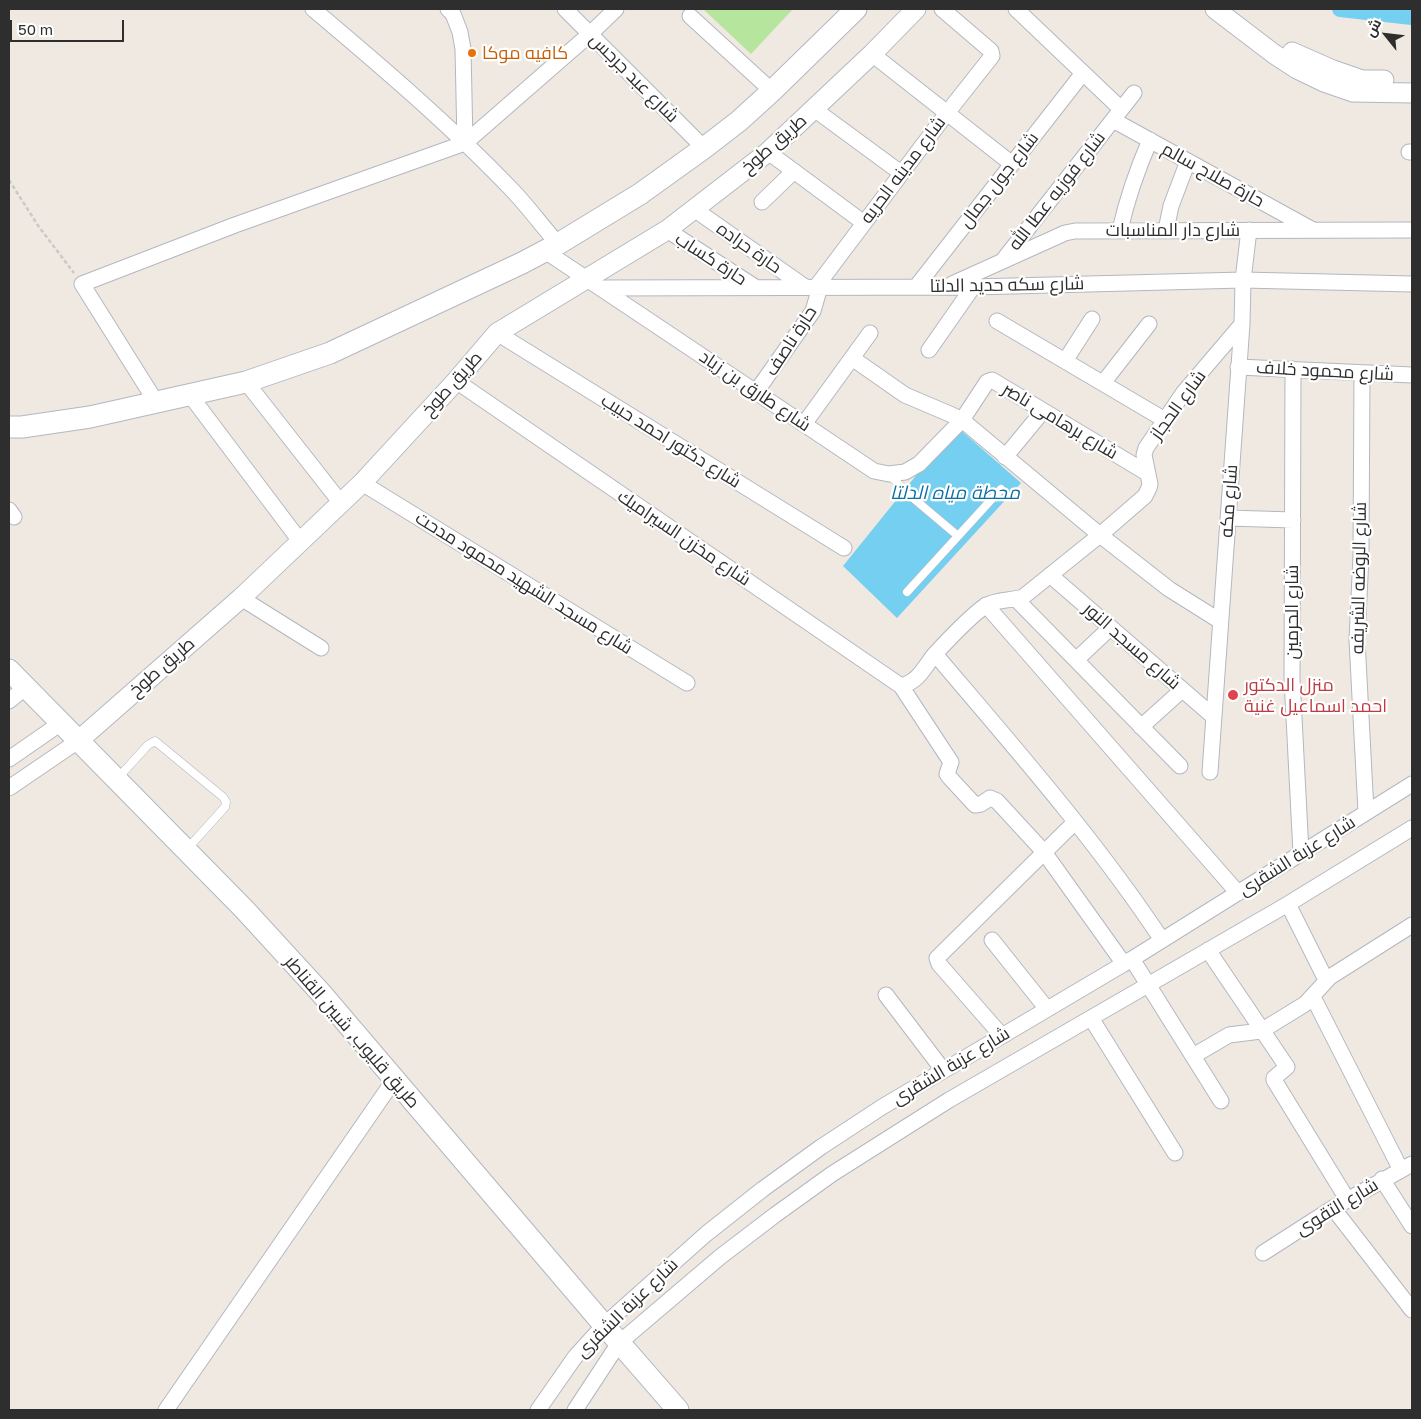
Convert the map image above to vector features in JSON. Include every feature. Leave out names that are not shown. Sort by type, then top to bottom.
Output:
[{"type":"main road","points":[[9,427],[22,427],[90,417],[246,382],[330,353],[522,263],[552,248],[640,194],[740,121],[856,9]]},
{"type":"main road","name":"طريق قليوب, شبين القناطر","points":[[9,670],[186,850],[321,993],[604,1326],[678,1410]]},
{"type":"street","name":"شارع طارق بن زياد","points":[[312,9],[404,87],[465,143],[514,192],[552,248],[594,283],[874,471],[889,474]]},
{"type":"street","points":[[448,9],[453,14],[460,32],[463,49],[465,143]]},
{"type":"street","name":"شارع عبد جرجس","points":[[565,9],[704,148]]},
{"type":"street","points":[[156,402],[82,284],[236,225],[465,143],[616,9]]},
{"type":"street","name":"طريق طوخ","points":[[9,788],[78,741],[241,598],[362,483],[456,381],[497,333],[594,283],[667,230],[768,152],[872,54],[916,9]]},
{"type":"street","name":"شارع مدينه الحريه","points":[[813,287],[992,55],[991,51],[942,9]]},
{"type":"street","points":[[1215,9],[1274,54],[1324,82],[1353,92],[1412,93]]},
{"type":"street","points":[[1234,9],[1254,26],[1297,55],[1333,70],[1362,80],[1412,82]]},
{"type":"street","name":"حارة صلاح سالم","points":[[1022,11],[1083,73],[1117,114],[1150,140],[1313,230]]},
{"type":"street","points":[[690,16],[772,91]]},
{"type":"street","points":[[872,54],[1012,164]]},
{"type":"street","name":"شارع جول جمال","points":[[916,287],[1083,73]]},
{"type":"street","name":"شارع فوزيه عطا الله","points":[[1002,261],[1134,93]]},
{"type":"street","points":[[814,109],[902,173]]},
{"type":"street","points":[[1120,230],[1127,199],[1137,169],[1150,140]]},
{"type":"street","points":[[768,152],[864,223]]},
{"type":"street","points":[[1166,230],[1171,206],[1188,161]]},
{"type":"street","points":[[762,202],[794,171]]},
{"type":"street","name":"حارة حراده","points":[[694,209],[813,287]]},
{"type":"street","name":"حارة كساب","points":[[667,230],[755,288]]},
{"type":"street","name":"شارع مكه","points":[[1210,772],[1248,230]]},
{"type":"street","name":"شارع دار المناسبات","points":[[946,287],[1065,233],[1075,231],[1412,230]]},
{"type":"street","name":"شارع سكه حديد الدلتا","points":[[594,283],[755,288],[973,287],[1243,280],[1412,284]]},
{"type":"street","name":"حارة ناصف","points":[[756,392],[814,311],[813,287]]},
{"type":"street","points":[[928,350],[973,287]]},
{"type":"street","points":[[1065,361],[1092,319]]},
{"type":"street","points":[[997,321],[1165,420]]},
{"type":"street","points":[[1103,383],[1149,324]]},
{"type":"street","name":"شارع الحجاز","points":[[1100,535],[1148,492],[1150,484],[1144,451],[1184,392],[1242,324]]},
{"type":"street","name":"شارع دكتور احمد حبيب","points":[[497,333],[844,548]]},
{"type":"street","points":[[804,424],[870,333]]},
{"type":"street","points":[[852,358],[905,395],[962,420],[1169,590],[1220,621]]},
{"type":"street","name":"شارع محمود خلاف","points":[[1238,367],[1412,375]]},
{"type":"street","name":"شارع الحرمين","points":[[1293,369],[1292,680],[1301,854]]},
{"type":"street","name":"شارع الروضه الشريفه","points":[[1362,373],[1361,555],[1357,640],[1366,812]]},
{"type":"street","name":"شارع برهامى ناصر","points":[[962,420],[987,382],[992,380],[1147,473]]},
{"type":"street","name":"شارع مخزن السيراميك","points":[[456,381],[907,684]]},
{"type":"street","points":[[246,382],[341,503]]},
{"type":"street","points":[[190,394],[300,541]]},
{"type":"street","points":[[1005,456],[1043,411]]},
{"type":"street","points":[[889,474],[905,472],[919,464],[962,420]]},
{"type":"street","name":"شارع مسجد الشهيد محمود مدحت","points":[[362,483],[687,683]]},
{"type":"street","points":[[1228,518],[1293,520]]},
{"type":"street","points":[[1100,535],[1022,597],[996,601],[986,606],[935,654],[907,684],[951,762],[947,774],[950,778],[975,804],[982,804],[990,798],[997,801],[1044,852],[1128,962],[1148,985],[1221,1102]]},
{"type":"street","name":"شارع مسجد النور","points":[[1050,576],[1214,717]]},
{"type":"street","points":[[241,598],[321,648]]},
{"type":"street","points":[[1016,599],[1180,766]]},
{"type":"street","points":[[986,606],[1238,893]]},
{"type":"street","points":[[1076,660],[1110,628]]},
{"type":"street","points":[[935,654],[1007,738],[1075,822],[1133,898],[1162,940]]},
{"type":"street","points":[[9,701],[26,688]]},
{"type":"street","points":[[1141,727],[1182,690]]},
{"type":"street","points":[[9,759],[60,723]]},
{"type":"street","name":"شارع عزبة الشقرى","points":[[538,1410],[575,1357],[604,1326],[706,1234],[762,1189],[821,1147],[944,1070],[1128,962],[1412,784]]},
{"type":"street","points":[[1002,1036],[939,964],[937,958],[1075,822]]},
{"type":"street","name":"شارع عزبة الشقرى","points":[[575,1410],[619,1343],[720,1257],[832,1174],[940,1105],[1288,904],[1412,828]]},
{"type":"street","points":[[1288,904],[1326,980]]},
{"type":"street","points":[[1192,1056],[1229,1035],[1261,1031],[1305,1004],[1326,980],[1412,925]]},
{"type":"street","points":[[992,940],[1047,1009]]},
{"type":"street","points":[[1208,950],[1287,1068],[1274,1080],[1347,1200]]},
{"type":"street","points":[[886,995],[944,1070]]},
{"type":"street","points":[[1313,997],[1406,1167]]},
{"type":"street","points":[[1090,1018],[1174,1153]]},
{"type":"street","points":[[166,1410],[394,1080]]},
{"type":"street","name":"شارع التقوى","points":[[1263,1253],[1333,1208],[1406,1167]]},
{"type":"street","points":[[1382,1179],[1412,1226]]},
{"type":"street","points":[[1333,1208],[1412,1310]]},
{"type":"lane","points":[[889,474],[907,493],[958,536]]},
{"type":"lane","points":[[907,592],[1001,489]]},
{"type":"lane","points":[[117,780],[148,745],[156,741],[223,797],[226,802],[225,807],[186,850]]},
{"type":"path","points":[[9,180],[39,227],[82,284]]},
{"type":"green space","points":[[703,9],[793,9],[751,54]]},
{"type":"water","name":"محطة مياه الدلتا","points":[[956,426],[1021,483],[897,618],[843,566]]},
{"type":"waterway","points":[[1340,9],[1412,17]]},
{"type":"place","name":"كافيه موكا","points":[[472,53]]},
{"type":"place","name":"منزل الدكتور احمد اسماعيل غنية","points":[[1233,695]]}]
